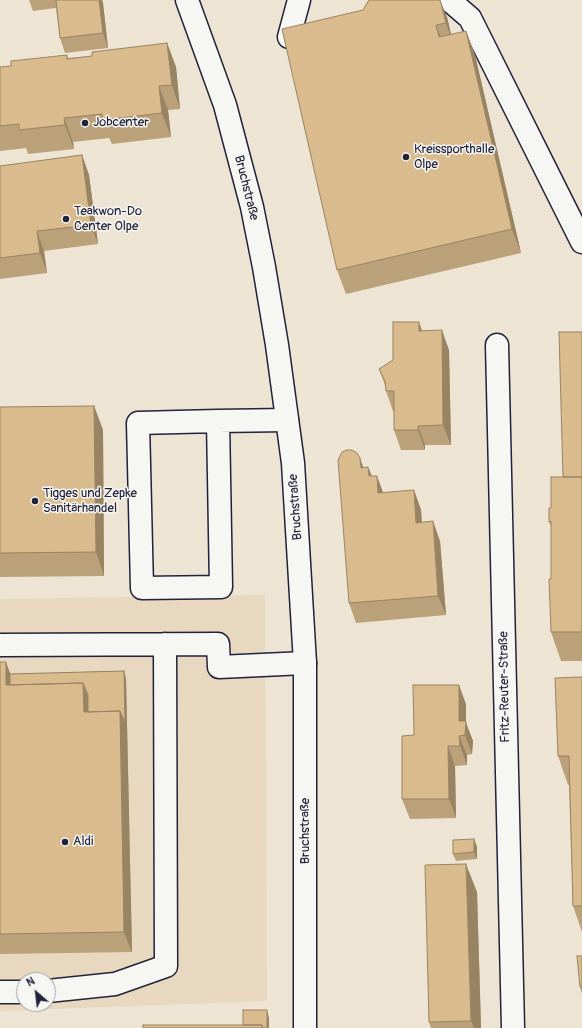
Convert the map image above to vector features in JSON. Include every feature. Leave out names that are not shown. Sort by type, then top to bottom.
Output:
[{"type":"main road","name":"Bruchstraße","points":[[187,0],[225,104],[252,207],[264,267],[293,464],[305,663],[305,1028]]},
{"type":"main road","points":[[289,37],[299,0]]},
{"type":"main road","points":[[449,0],[470,18],[582,242]]},
{"type":"main road","name":"Fritz-Reuter-Straße","points":[[496,345],[513,1028]]},
{"type":"main road","points":[[218,421],[221,587],[142,588],[138,423],[218,421],[287,420]]},
{"type":"main road","points":[[56,990],[115,984],[166,966],[164,644]]},
{"type":"main road","points":[[0,645],[218,644],[219,667],[305,663]]},
{"type":"main road","points":[[0,992],[16,992]]},
{"type":"shaded area","points":[[265,595],[267,1001],[56,1009],[56,972],[16,972],[16,1010],[0,1011],[0,599]]},
{"type":"building","points":[[56,0],[99,0],[103,33],[60,38]]},
{"type":"building","name":"Kreissporthalle Olpe","points":[[369,0],[440,0],[446,23],[436,25],[439,37],[466,31],[512,229],[337,270],[282,29],[363,10]]},
{"type":"building","points":[[167,43],[172,85],[159,86],[162,113],[103,120],[102,114],[64,118],[65,125],[19,130],[19,124],[0,126],[0,67],[11,66],[11,61],[67,55],[67,59],[92,56],[92,52]]},
{"type":"building","points":[[82,155],[91,225],[37,231],[40,253],[0,258],[0,166]]},
{"type":"building","points":[[393,322],[419,322],[419,331],[442,330],[443,425],[418,426],[418,430],[394,430],[394,391],[386,391],[385,381],[379,369],[393,360]]},
{"type":"building","points":[[559,332],[582,332],[582,477],[563,477]]},
{"type":"building","points":[[94,406],[96,552],[0,553],[0,407]]},
{"type":"building","points":[[352,450],[357,453],[360,458],[361,468],[368,467],[369,476],[377,476],[378,493],[414,490],[416,523],[433,521],[438,596],[349,603],[338,460],[342,452]]},
{"type":"building","points":[[551,477],[582,477],[582,632],[551,632],[549,579],[551,579],[551,521],[549,522],[549,508],[551,508]]},
{"type":"building","name":"Aldi","points":[[0,662],[6,662],[6,685],[83,683],[84,712],[120,711],[124,932],[0,934]]},
{"type":"building","points":[[124,671],[125,723],[120,711],[88,712],[88,695],[83,683],[10,685],[10,674]]},
{"type":"building","points":[[582,677],[582,906],[573,906],[569,756],[558,756],[555,678]]},
{"type":"building","points":[[413,685],[459,685],[459,721],[466,721],[465,735],[459,736],[460,746],[448,746],[449,799],[402,799],[402,736],[414,735]]},
{"type":"building","points":[[474,839],[474,852],[453,854],[453,840]]},
{"type":"building","points":[[466,864],[471,1021],[429,1022],[425,865]]},
{"type":"building","points":[[577,956],[582,956],[582,987],[580,987]]},
{"type":"building","points":[[243,1010],[267,1010],[267,1028],[263,1028],[262,1025],[243,1025]]},
{"type":"building","points":[[143,1025],[262,1025],[262,1028],[143,1028]]},
{"type":"place","name":"Jobcenter","points":[[85,123]]},
{"type":"place","name":"Kreissporthalle Olpe","points":[[406,157]]},
{"type":"place","name":"Teakwon-Do Center Olpe","points":[[66,219]]},
{"type":"place","name":"Tigges und Zepke Sanitärhandel","points":[[35,501]]},
{"type":"place","name":"Aldi","points":[[65,842]]}]
